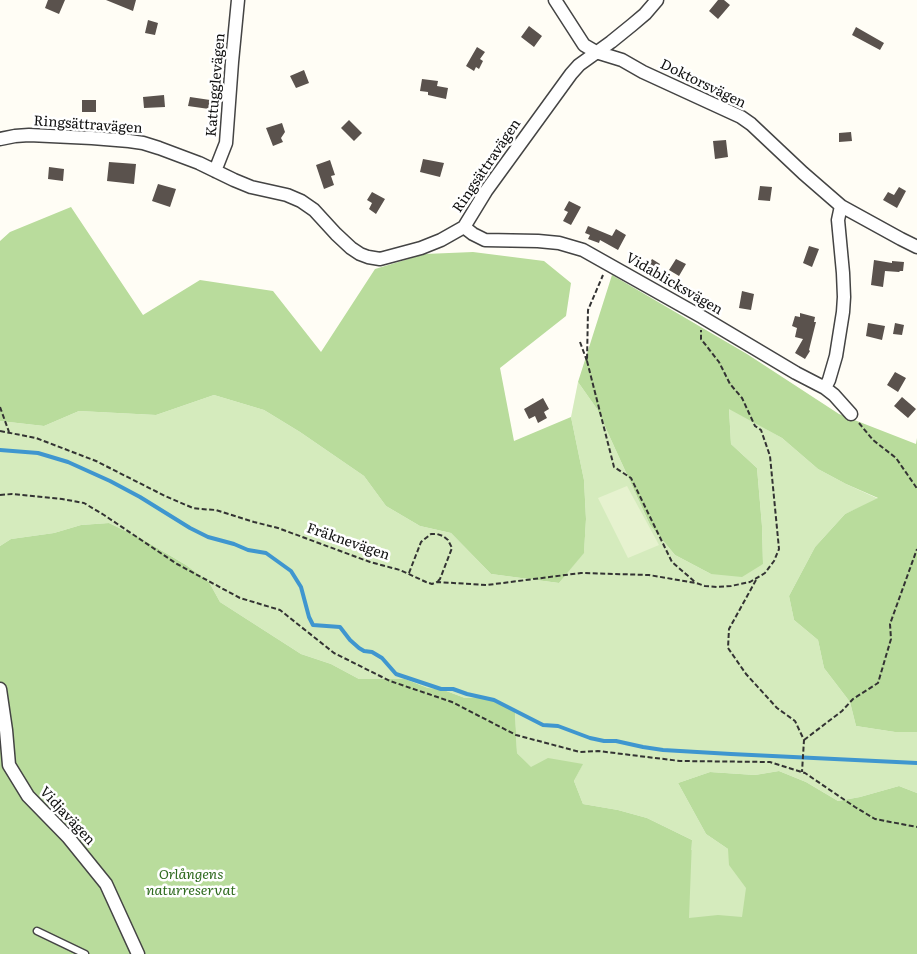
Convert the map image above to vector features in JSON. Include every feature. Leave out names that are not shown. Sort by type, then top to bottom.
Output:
[{"type":"street","name":"Kattugglevägen","points":[[216,171],[226,143],[238,0]]},
{"type":"street","name":"Doktorsvägen","points":[[555,0],[584,45],[596,52],[622,60],[751,124],[803,173],[842,206],[917,247]]},
{"type":"street","name":"Ringsättravägen","points":[[0,139],[29,135],[92,138],[136,142],[173,152],[234,180],[287,195],[301,201],[314,210],[351,248],[373,259],[380,259],[421,248],[441,240],[464,227],[486,191],[579,65],[612,42],[657,0]]},
{"type":"street","points":[[825,388],[830,380],[836,356],[843,312],[843,272],[838,220],[842,206]]},
{"type":"street","name":"Vidablicksvägen","points":[[464,227],[485,240],[538,241],[583,250],[825,388],[851,414]]},
{"type":"street","name":"Vidjavägen","points":[[0,690],[9,765],[28,796],[68,837],[106,884],[138,954]]},
{"type":"lane","points":[[37,931],[84,954]]},
{"type":"path","points":[[587,361],[588,310],[608,264]]},
{"type":"path","points":[[702,317],[701,339],[719,362],[730,384],[742,398],[755,426],[761,430],[770,456],[778,536],[779,550],[774,561],[757,578],[729,629],[728,648],[746,674],[777,708],[795,720],[804,740],[802,772]]},
{"type":"path","points":[[580,342],[587,361],[614,466],[631,478],[672,562],[696,583]]},
{"type":"path","points":[[0,407],[9,432]]},
{"type":"path","points":[[851,414],[873,440],[896,458],[917,490]]},
{"type":"path","name":"Fräknevägen","points":[[0,431],[36,438],[96,461],[193,508],[216,510],[278,528],[370,562],[409,573],[432,584],[436,582],[487,585],[580,573],[649,575],[717,587],[741,584],[757,578]]},
{"type":"path","points":[[0,494],[62,499],[84,504],[104,515],[177,564],[240,598],[280,610],[334,653],[390,681],[452,702],[516,735],[580,752],[598,751],[680,760],[770,762],[806,773],[855,807],[876,819],[917,827]]},
{"type":"path","points":[[409,573],[421,542],[431,534],[443,536],[448,540],[452,548],[440,579],[436,582]]},
{"type":"path","points":[[804,740],[842,711],[853,699],[878,683],[891,639],[890,624],[917,549]]},
{"type":"green space","points":[[71,207],[143,315],[200,280],[273,291],[321,352],[375,269],[425,254],[473,252],[544,261],[571,283],[566,316],[500,368],[514,441],[571,417],[584,480],[586,519],[584,553],[559,583],[491,574],[451,533],[420,526],[386,506],[364,476],[300,432],[264,410],[214,395],[156,415],[79,411],[44,426],[0,421],[0,241],[10,232]]},
{"type":"green space","points":[[612,275],[747,354],[839,414],[916,444],[917,438],[917,732],[895,732],[856,726],[850,702],[824,668],[818,640],[794,620],[789,596],[815,547],[845,514],[878,498],[818,469],[782,438],[729,409],[731,444],[757,468],[763,564],[742,577],[711,574],[675,555],[650,525],[597,409],[578,382]]},
{"type":"green space","name":"Orlångens naturreservat","points":[[578,382],[597,409],[650,525],[675,555],[711,574],[763,564],[757,468],[731,444],[729,408],[782,438],[818,469],[879,499],[845,514],[815,547],[789,596],[794,620],[818,640],[824,668],[850,702],[856,726],[895,732],[917,732],[917,793],[899,786],[838,801],[806,782],[779,771],[755,775],[710,772],[678,783],[706,834],[728,849],[917,954],[149,954],[50,802],[692,850],[692,840],[647,818],[618,810],[583,804],[574,781],[582,765],[531,768],[517,753],[515,711],[479,697],[465,698],[441,689],[428,688],[405,679],[359,679],[331,664],[301,654],[220,602],[209,582],[186,565],[142,539],[109,523],[81,525],[54,533],[11,539],[0,546],[0,421],[44,426],[79,411],[156,415],[214,395],[264,410],[300,432],[364,476],[386,506],[420,526],[451,533],[491,574],[559,583],[584,552],[586,519],[584,480],[571,417]]},
{"type":"green space","points":[[627,486],[659,545],[628,558],[598,498]]},
{"type":"green space","name":"Orlångens naturreservat","points":[[109,523],[142,539],[186,565],[209,582],[220,602],[301,654],[331,664],[359,679],[405,679],[428,688],[441,689],[465,698],[479,697],[494,700],[515,711],[517,753],[531,767],[548,758],[583,764],[574,781],[583,804],[618,810],[647,818],[692,840],[689,918],[718,915],[742,917],[746,888],[729,865],[728,849],[706,834],[678,783],[710,772],[755,775],[779,771],[806,782],[838,801],[899,786],[917,793],[917,954],[0,954],[0,546],[11,539],[54,533],[81,525]]},
{"type":"building","points":[[48,0],[65,0],[59,14],[45,8]]},
{"type":"building","points":[[106,0],[136,0],[133,11]]},
{"type":"building","points":[[718,0],[724,0],[730,5],[718,19],[709,11]]},
{"type":"building","points":[[148,20],[158,23],[155,35],[145,33]]},
{"type":"building","points":[[529,26],[542,36],[534,47],[521,37]]},
{"type":"building","points":[[856,27],[884,43],[880,50],[852,35]]},
{"type":"building","points":[[477,47],[485,52],[480,59],[483,61],[479,69],[476,67],[474,71],[466,66]]},
{"type":"building","points":[[304,70],[309,83],[296,88],[290,76]]},
{"type":"building","points":[[422,79],[438,81],[437,86],[448,88],[446,99],[420,91]]},
{"type":"building","points":[[164,95],[165,107],[144,108],[143,97]]},
{"type":"building","points":[[190,97],[210,100],[209,109],[188,106]]},
{"type":"building","points":[[82,100],[96,100],[96,112],[82,112]]},
{"type":"building","points":[[349,120],[362,133],[354,141],[341,128]]},
{"type":"building","points":[[282,123],[285,132],[281,138],[283,142],[273,146],[266,128]]},
{"type":"building","points":[[851,132],[852,141],[839,142],[839,133]]},
{"type":"building","points":[[726,140],[728,157],[715,159],[713,141]]},
{"type":"building","points":[[423,159],[444,163],[440,177],[420,172]]},
{"type":"building","points":[[330,160],[335,175],[331,176],[334,185],[324,189],[316,165]]},
{"type":"building","points":[[109,162],[136,164],[134,184],[107,181]]},
{"type":"building","points":[[49,167],[64,169],[63,181],[48,179]]},
{"type":"building","points":[[158,184],[176,189],[170,207],[152,201]]},
{"type":"building","points":[[760,186],[772,187],[770,201],[758,200]]},
{"type":"building","points":[[899,187],[906,191],[897,208],[883,200],[888,192],[894,195]]},
{"type":"building","points":[[372,192],[385,199],[376,214],[369,209],[372,203],[367,200]]},
{"type":"building","points":[[569,201],[581,207],[571,225],[563,221],[568,212],[564,210]]},
{"type":"building","points":[[588,226],[612,236],[616,229],[626,235],[618,250],[600,240],[599,243],[588,239],[590,235],[585,233]]},
{"type":"building","points":[[809,246],[819,249],[812,267],[803,263]]},
{"type":"building","points":[[652,259],[660,264],[655,273],[647,268]]},
{"type":"building","points":[[676,259],[686,264],[679,276],[669,270]]},
{"type":"building","points":[[874,260],[892,263],[892,261],[904,262],[903,271],[885,271],[883,287],[871,285]]},
{"type":"building","points":[[742,291],[754,294],[751,310],[739,308]]},
{"type":"building","points":[[800,313],[815,317],[814,322],[816,322],[810,351],[805,359],[795,353],[803,339],[795,337],[797,328],[792,326],[795,316],[800,317]]},
{"type":"building","points":[[868,323],[885,326],[882,340],[866,336]]},
{"type":"building","points":[[895,323],[904,325],[902,335],[893,334]]},
{"type":"building","points":[[895,372],[906,378],[898,392],[887,385]]},
{"type":"building","points":[[902,397],[916,409],[908,418],[894,406]]},
{"type":"building","points":[[543,398],[549,409],[544,412],[547,418],[538,423],[535,416],[529,419],[524,409]]},
{"type":"waterway","points":[[0,450],[38,453],[68,462],[140,497],[208,537],[248,550],[266,553],[291,571],[301,587],[313,625],[340,627],[359,648],[372,652],[382,658],[396,674],[441,689],[453,689],[494,700],[543,725],[558,726],[604,741],[616,741],[663,750],[917,763]]}]
